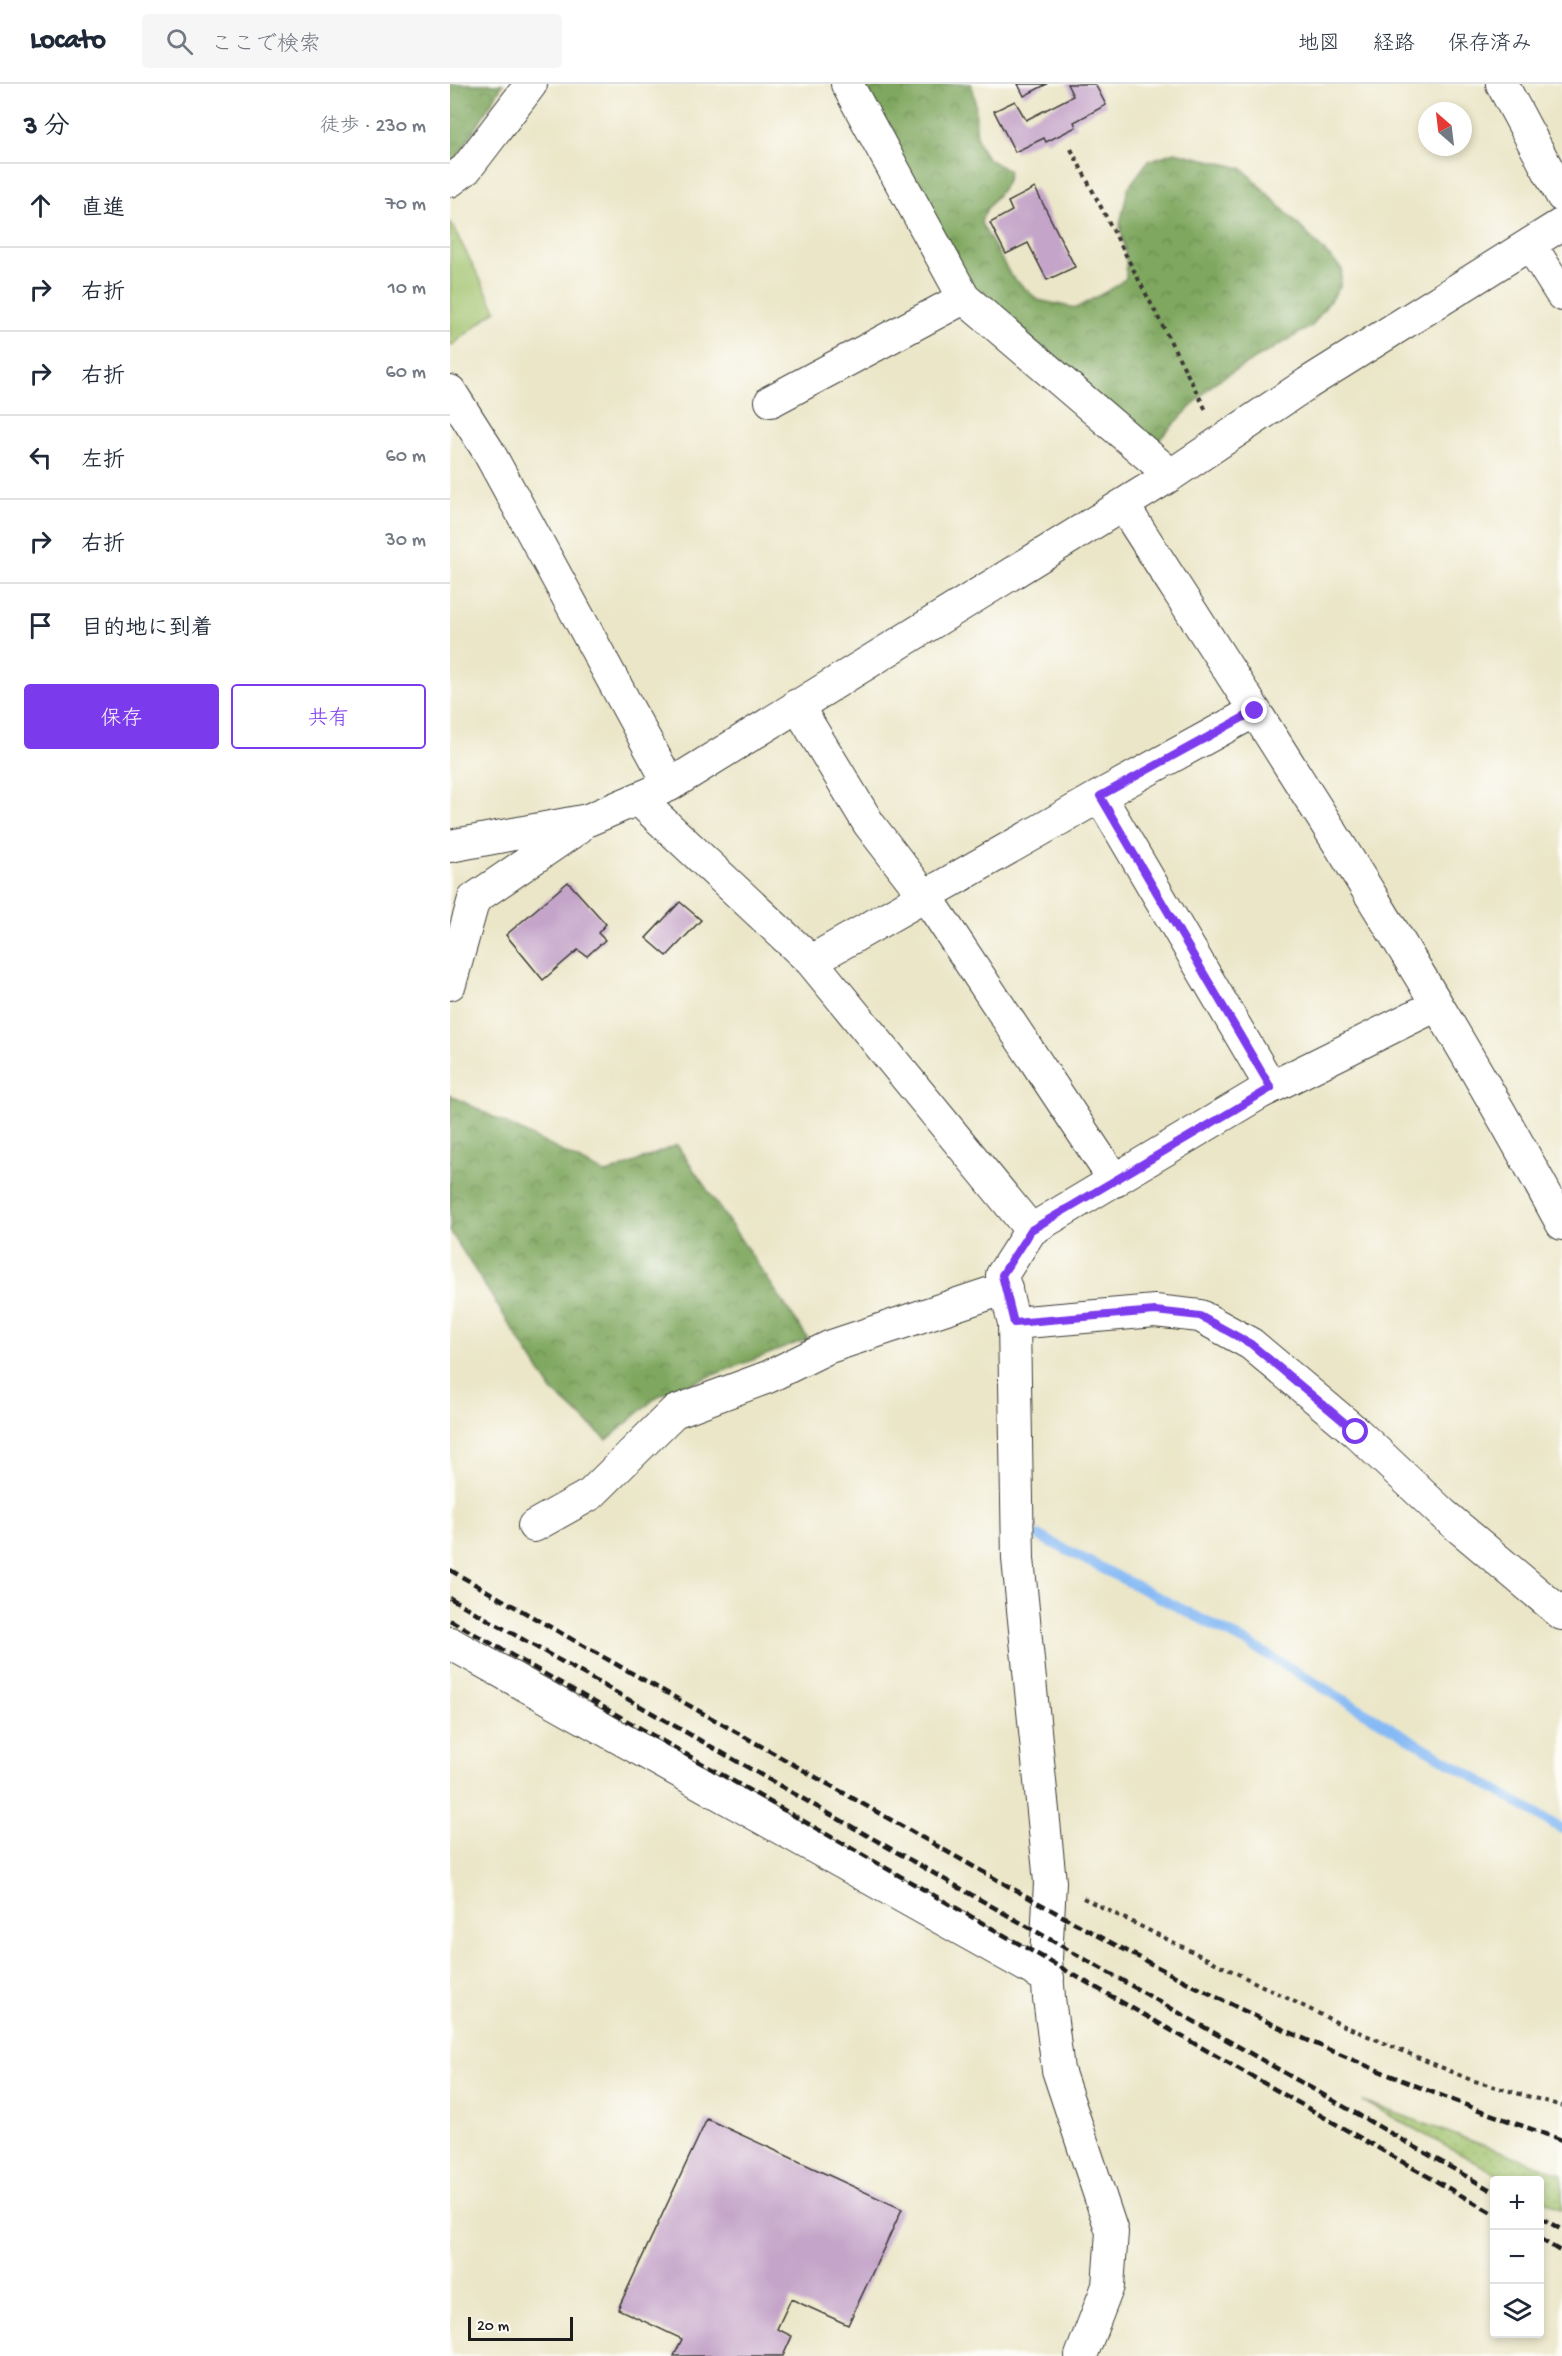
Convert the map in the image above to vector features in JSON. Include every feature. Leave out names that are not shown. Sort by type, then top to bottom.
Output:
[{"type":"street","points":[[450,181],[466,169],[531,84]]},
{"type":"street","points":[[847,84],[964,298],[1171,475]]},
{"type":"street","points":[[1502,84],[1562,196]]},
{"type":"street","points":[[450,984],[474,899],[588,820],[670,785],[1171,475],[1308,383],[1562,224]]},
{"type":"street","points":[[1530,244],[1562,295]]},
{"type":"street","points":[[771,401],[964,298]]},
{"type":"street","points":[[450,391],[487,448],[670,785]]},
{"type":"street","points":[[1123,505],[1314,803],[1502,1113],[1562,1224]]},
{"type":"street","points":[[796,705],[869,824],[926,896],[1115,1181]]},
{"type":"street","points":[[811,961],[1100,796],[1255,711]]},
{"type":"street","points":[[1100,796],[1271,1088]]},
{"type":"street","points":[[638,799],[811,961],[1031,1230]]},
{"type":"street","points":[[450,846],[588,820]]},
{"type":"street","points":[[1082,2356],[1108,2286],[1112,2232],[1058,2070],[1046,1936],[1050,1882],[1018,1559],[1014,1323],[1002,1275],[1031,1230],[1271,1088],[1437,1005]]},
{"type":"street","points":[[534,1526],[591,1494],[674,1412],[768,1377],[829,1347],[1006,1288]]},
{"type":"street","points":[[1014,1323],[1155,1311],[1200,1316],[1251,1344],[1356,1432],[1443,1514],[1562,1614]]},
{"type":"street","points":[[450,1643],[1048,1978]]},
{"type":"path","points":[[1071,149],[1222,441]]},
{"type":"path","points":[[1050,1882],[1342,2025],[1471,2080],[1562,2106]]},
{"type":"green space","points":[[450,84],[503,84],[456,159],[450,163]]},
{"type":"green space","points":[[860,84],[971,84],[974,93],[978,141],[988,158],[1009,171],[1004,185],[987,209],[981,223],[1011,276],[1038,300],[1076,308],[1113,288],[1126,278],[1126,256],[1120,225],[1128,188],[1148,161],[1175,152],[1242,168],[1342,269],[1340,287],[1312,326],[1215,382],[1151,448],[973,294]]},
{"type":"green space","points":[[450,221],[496,310],[450,347]]},
{"type":"green space","points":[[450,1095],[606,1174],[677,1145],[808,1339],[658,1396],[607,1440],[552,1391],[450,1231]]},
{"type":"green space","points":[[1363,2101],[1562,2174],[1562,2210],[1544,2200],[1544,2176],[1501,2176]]},
{"type":"building","points":[[1018,84],[1047,84],[1024,96]]},
{"type":"building","points":[[1067,84],[1095,84],[1106,105],[1074,122],[1076,127],[1046,142],[1044,138],[1015,152],[994,111],[1015,101],[1026,120],[1073,96]]},
{"type":"building","points":[[1035,188],[1075,267],[1047,280],[1028,243],[1006,254],[990,223],[1012,211],[1008,202]]},
{"type":"building","points":[[568,882],[606,924],[598,933],[605,940],[587,956],[578,950],[543,980],[506,935]]},
{"type":"building","points":[[680,902],[701,920],[667,956],[646,938]]},
{"type":"building","points":[[707,2119],[902,2209],[848,2325],[791,2299],[777,2329],[792,2336],[783,2356],[674,2356],[682,2339],[618,2309]]},
{"type":"waterway","points":[[1039,1536],[1246,1642],[1562,1829]]},
{"type":"railway","points":[[450,1570],[970,1865],[1157,1967],[1329,2050],[1444,2097],[1562,2140]]},
{"type":"railway","points":[[450,1598],[1490,2190]]},
{"type":"railway","points":[[450,1620],[1490,2212]]},
{"type":"railway","points":[[1544,2219],[1562,2230]]},
{"type":"railway","points":[[1544,2241],[1562,2252]]},
{"type":"route","points":[[1255,711],[1100,796],[1271,1088],[1031,1230],[1002,1275],[1014,1323],[1155,1311],[1200,1316],[1251,1344],[1356,1432]]}]
